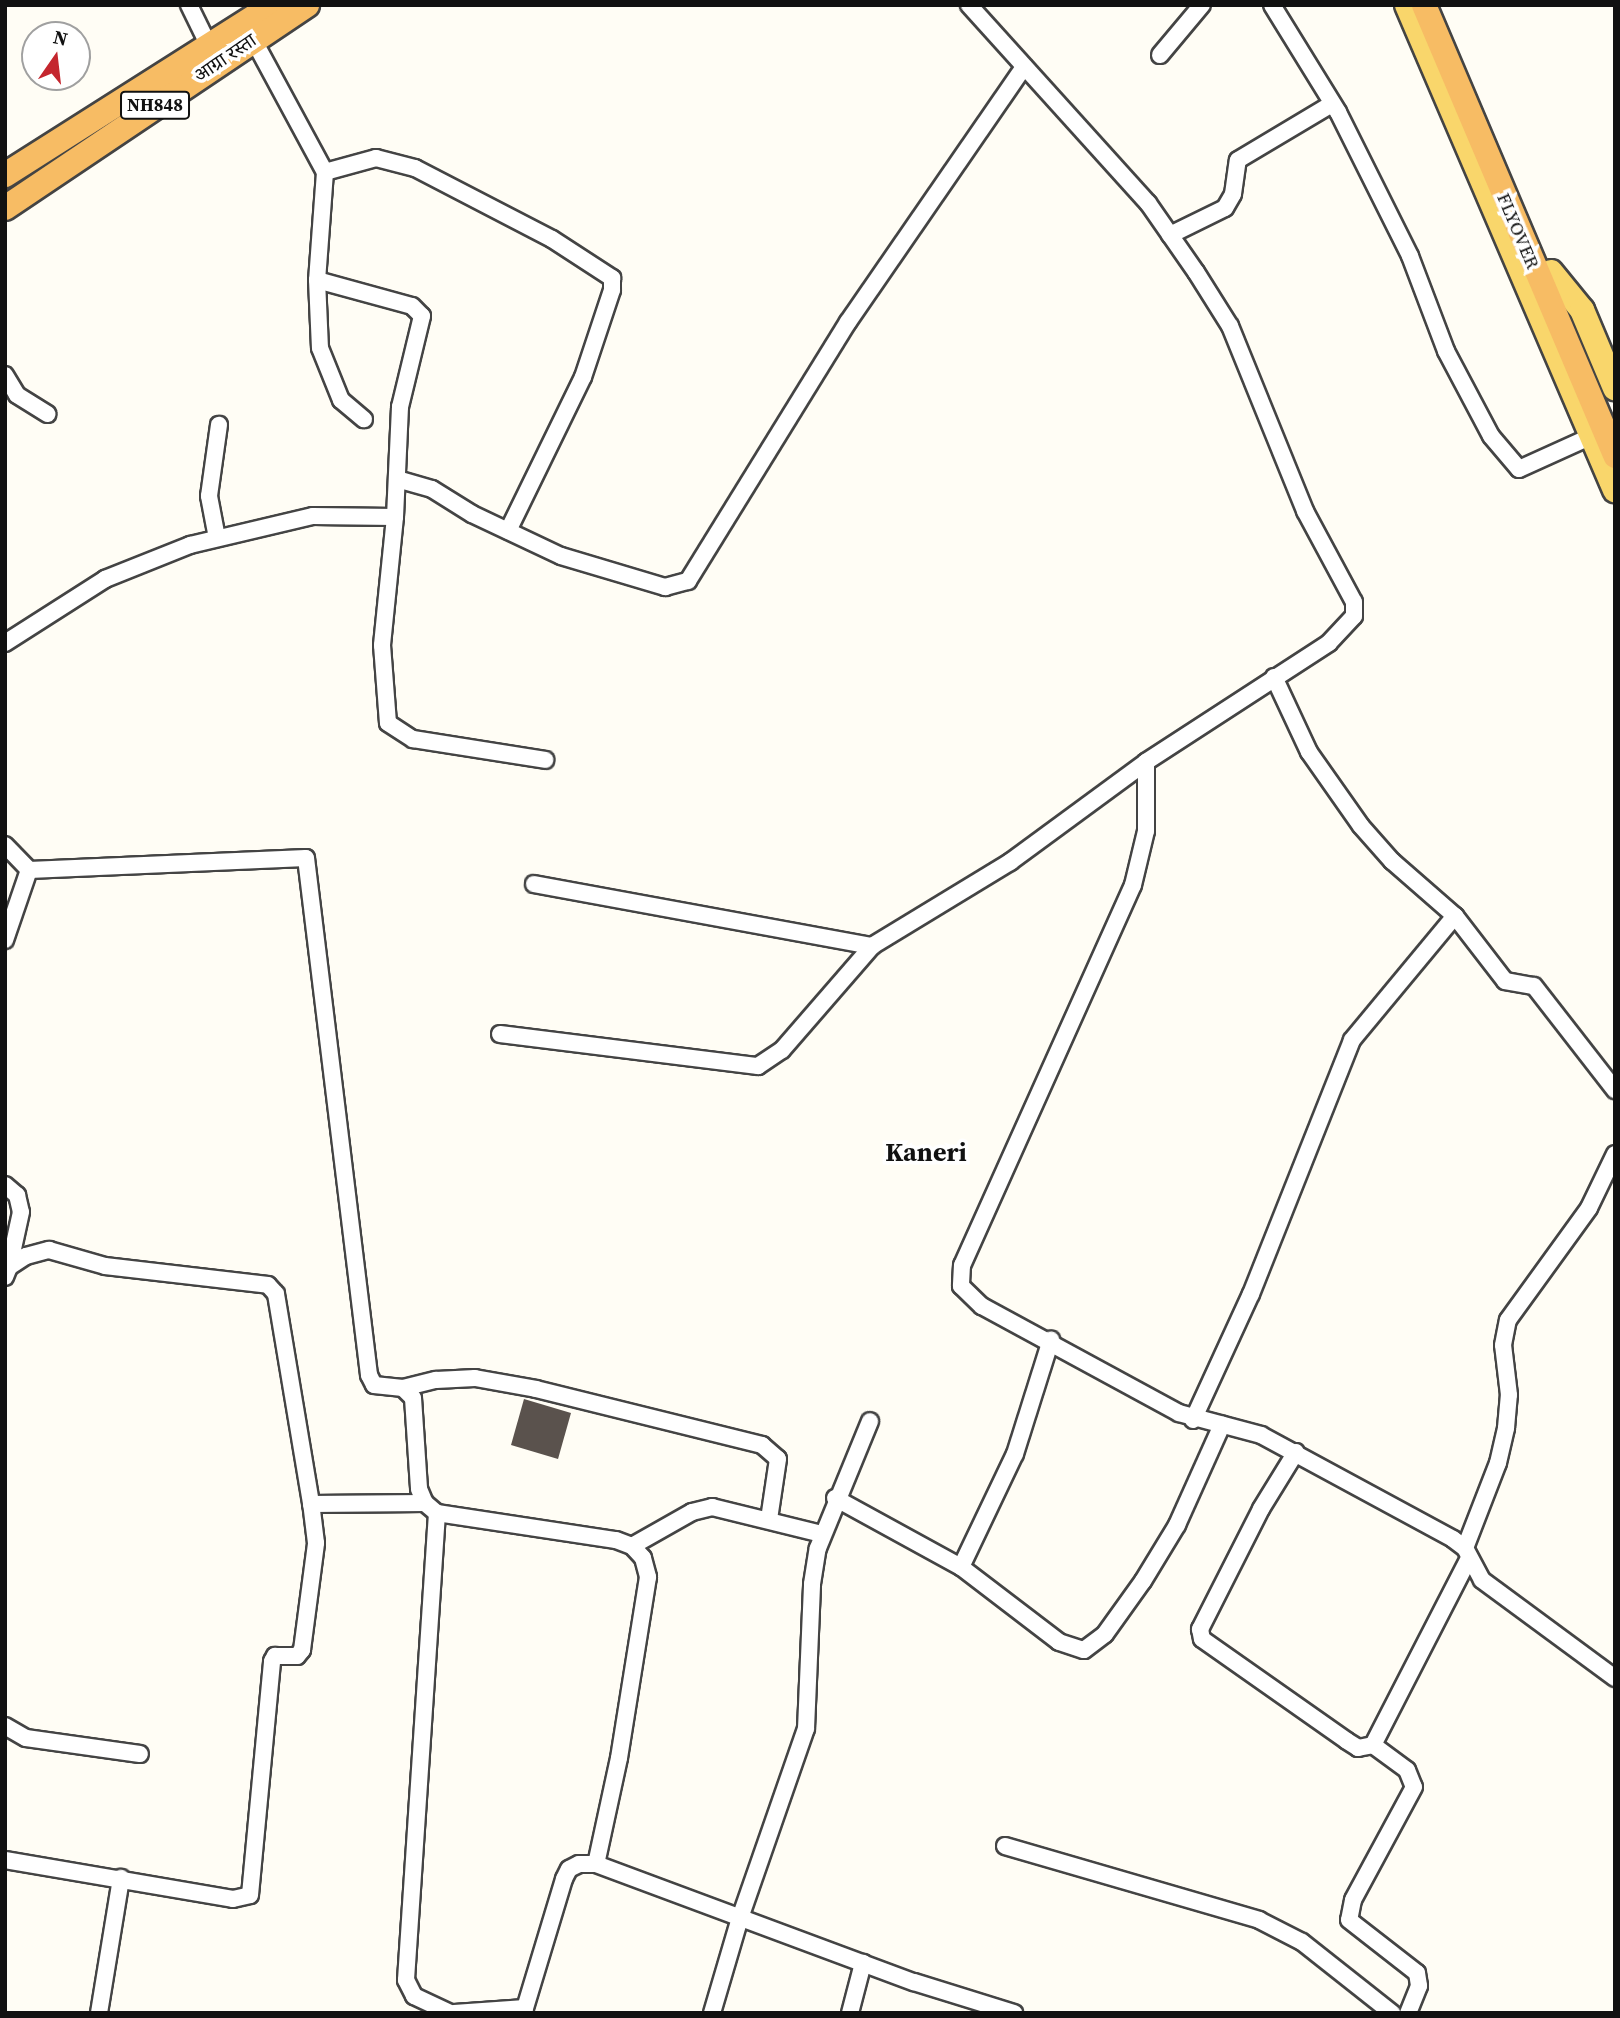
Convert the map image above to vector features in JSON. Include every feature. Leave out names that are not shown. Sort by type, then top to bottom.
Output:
[{"type":"highway","name":"NH848","points":[[5,175],[273,5]]},
{"type":"highway","name":"आग्रा रस्ता","points":[[5,208],[253,38],[307,5]]},
{"type":"highway","name":"FLYOVER","points":[[1424,5],[1615,456]]},
{"type":"highway","name":"FLYOVER","points":[[1438,5],[1615,424]]},
{"type":"main road","points":[[1407,5],[1615,490]]},
{"type":"main road","points":[[1551,272],[1582,310],[1615,388]]},
{"type":"street","points":[[189,5],[209,46]]},
{"type":"street","points":[[500,1034],[758,1066],[782,1050],[873,946],[1010,862],[1146,762],[1348,628],[1354,616],[1354,602],[1304,511],[1230,326],[1148,203],[969,5]]},
{"type":"street","points":[[1160,55],[1202,5]]},
{"type":"street","points":[[1272,5],[1332,104],[1410,256],[1446,351],[1491,436],[1520,469],[1592,436]]},
{"type":"street","points":[[253,38],[325,172],[317,280],[320,348],[329,376],[341,400],[364,419]]},
{"type":"street","points":[[397,479],[432,489],[508,531],[561,556],[654,584],[677,587],[688,581],[848,322],[1024,67]]},
{"type":"street","points":[[1170,235],[1225,208],[1233,194],[1238,160],[1332,104]]},
{"type":"street","points":[[325,172],[376,158],[415,168],[552,239],[612,278],[612,290],[583,377],[508,531]]},
{"type":"street","points":[[317,280],[412,306],[422,316],[400,407],[395,517],[382,645],[388,723],[413,739],[545,760]]},
{"type":"street","points":[[5,375],[18,395],[47,414]]},
{"type":"street","points":[[217,538],[209,496],[219,425]]},
{"type":"street","points":[[5,643],[133,565],[217,538],[313,516],[395,517]]},
{"type":"street","points":[[1274,677],[1309,752],[1336,793],[1392,860],[1455,916],[1505,981],[1534,986],[1615,1090]]},
{"type":"street","points":[[1146,762],[1146,831],[1133,885],[960,1277],[961,1286],[982,1306],[1051,1340],[1193,1420],[1245,1428],[1296,1452],[1467,1553],[1482,1580],[1615,1678]]},
{"type":"street","points":[[5,845],[29,870],[306,858],[369,1375],[374,1385],[403,1388],[436,1380],[475,1378],[536,1389],[762,1445],[778,1459],[769,1519]]},
{"type":"street","points":[[5,940],[29,870]]},
{"type":"street","points":[[534,884],[873,946]]},
{"type":"street","points":[[1193,1420],[1251,1294],[1352,1040],[1455,916]]},
{"type":"street","points":[[1373,1745],[1467,1553],[1498,1463],[1506,1428],[1508,1395],[1503,1345],[1508,1320],[1589,1208],[1615,1154]]},
{"type":"street","points":[[5,1185],[18,1195],[21,1212],[7,1272]]},
{"type":"street","points":[[5,1860],[233,1899],[250,1895],[272,1661],[275,1656],[297,1656],[302,1650],[316,1553],[311,1504],[273,1288],[105,1266],[49,1250],[35,1251],[7,1272]]},
{"type":"street","points":[[961,1567],[1015,1454],[1051,1340]]},
{"type":"street","points":[[403,1388],[413,1398],[419,1489],[431,1508],[406,1980],[414,1996],[452,2013],[527,2010],[564,1879],[579,1864],[596,1864],[863,1963],[1004,2011]]},
{"type":"street","points":[[712,2013],[740,1917],[806,1729],[812,1584],[822,1534],[835,1498],[870,1421]]},
{"type":"street","points":[[835,1498],[961,1567],[1059,1642],[1074,1650],[1095,1645],[1177,1525],[1223,1424]]},
{"type":"street","points":[[1296,1452],[1266,1500],[1200,1629],[1202,1639],[1347,1741],[1358,1748],[1373,1745],[1407,1770],[1414,1787],[1353,1900],[1349,1920],[1417,1973],[1419,1986],[1408,2013]]},
{"type":"street","points":[[311,1504],[431,1508],[632,1546],[643,1558],[648,1577],[643,1616],[596,1864]]},
{"type":"street","points":[[632,1546],[692,1512],[712,1507],[822,1534]]},
{"type":"street","points":[[5,1726],[26,1738],[140,1754]]},
{"type":"street","points":[[1005,1846],[1259,1920],[1302,1942],[1392,2013]]},
{"type":"street","points":[[99,2013],[121,1878]]},
{"type":"street","points":[[850,2013],[863,1963]]},
{"type":"building","points":[[524,1399],[571,1413],[558,1459],[511,1445]]},
{"type":"district","name":"Kaneri","points":[[926,1153]]}]
